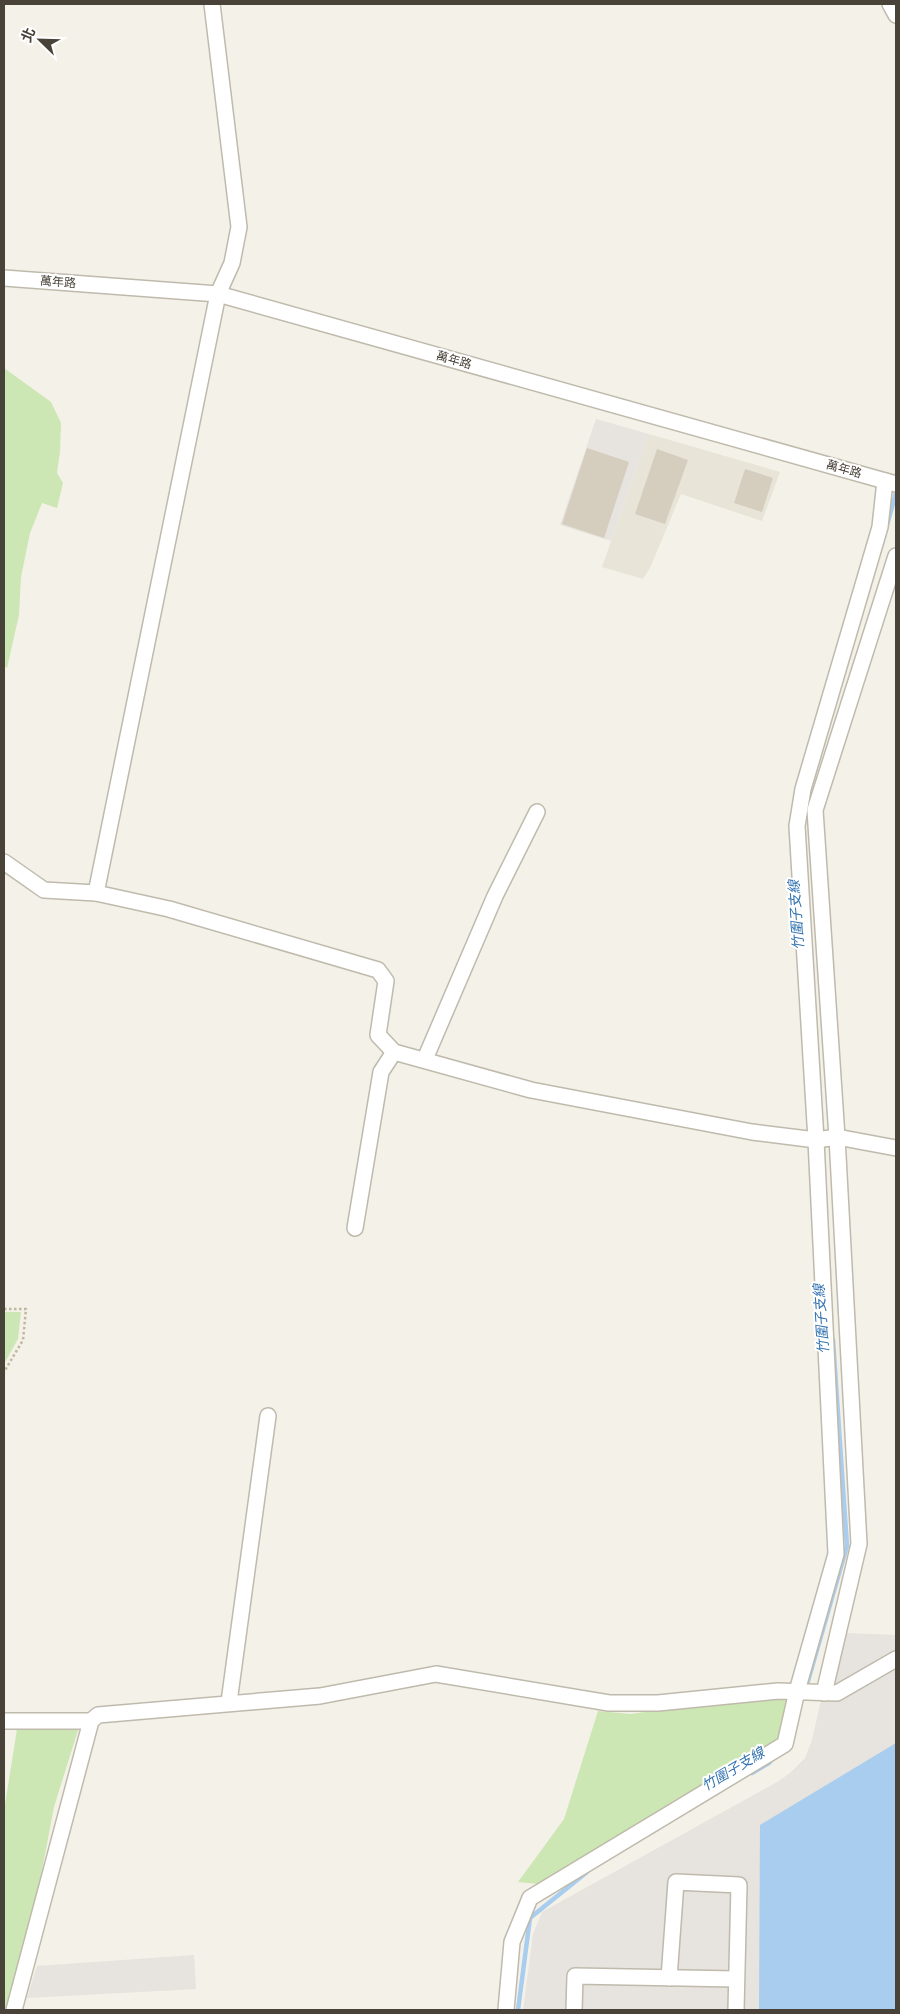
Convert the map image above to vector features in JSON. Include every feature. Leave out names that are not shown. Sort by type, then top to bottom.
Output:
[{"type":"street","points":[[96,893],[218,294],[232,263],[239,227],[212,4]]},
{"type":"street","points":[[890,4],[896,15]]},
{"type":"street","name":"萬年路","points":[[4,278],[218,294],[890,482]]},
{"type":"street","points":[[506,2010],[512,1942],[530,1898],[785,1744],[797,1691],[836,1554],[816,1140],[797,826],[803,789],[880,527],[890,482]]},
{"type":"street","points":[[824,1693],[859,1544],[837,1137],[815,810],[896,556]]},
{"type":"street","points":[[425,1059],[495,896],[537,812]]},
{"type":"street","points":[[4,862],[44,890],[96,893],[169,909],[378,970],[386,981],[378,1035],[394,1052],[425,1059],[531,1090],[752,1132],[816,1140],[837,1137],[896,1148]]},
{"type":"street","points":[[355,1228],[381,1072],[394,1052]]},
{"type":"street","points":[[229,1702],[268,1416]]},
{"type":"street","points":[[14,2010],[91,1721],[98,1714],[320,1696],[436,1674],[609,1703],[658,1702],[778,1691],[837,1693],[896,1659]]},
{"type":"street","points":[[4,1721],[91,1721]]},
{"type":"street","points":[[669,1978],[676,1882],[739,1885],[736,2010]]},
{"type":"street","points":[[574,2010],[575,1976],[736,1979]]},
{"type":"path","points":[[4,1309],[26,1309],[23,1340],[4,1372]]},
{"type":"shaded area","points":[[596,419],[649,434],[611,541],[560,525]]},
{"type":"shaded area","points":[[649,434],[780,472],[762,521],[681,494],[650,568],[643,579],[602,567]]},
{"type":"shaded area","points":[[846,1633],[896,1635],[896,2010],[523,2010],[533,1934],[542,1912],[779,1781],[805,1758],[812,1740],[820,1704]]},
{"type":"shaded area","points":[[194,1955],[196,1989],[27,1998],[37,1966]]},
{"type":"green space","points":[[4,368],[51,402],[61,423],[57,473],[63,483],[57,508],[42,503],[30,533],[21,577],[19,615],[7,668],[4,666]]},
{"type":"green space","points":[[4,1312],[21,1312],[18,1339],[4,1364]]},
{"type":"green space","points":[[776,1698],[788,1701],[782,1732],[775,1744],[538,1884],[518,1882],[564,1819],[598,1711],[631,1714],[679,1707]]},
{"type":"green space","points":[[79,1727],[54,1807],[38,1891],[8,2010],[4,2010],[4,1811],[17,1729]]},
{"type":"water","points":[[896,1743],[896,2010],[759,2010],[760,1825]]},
{"type":"building","points":[[587,448],[629,462],[604,538],[562,524]]},
{"type":"building","points":[[657,449],[688,460],[665,524],[635,514]]},
{"type":"building","points":[[745,469],[773,478],[762,512],[734,503]]},
{"type":"waterway","name":"竹圍子支線","points":[[887,525],[896,493]]},
{"type":"waterway","name":"竹圍子支線","points":[[806,1688],[847,1546],[833,1340]]},
{"type":"waterway","name":"竹圍子支線","points":[[752,1773],[769,1763],[774,1757]]},
{"type":"waterway","name":"竹圍子支線","points":[[518,2010],[530,1918],[587,1872]]}]
